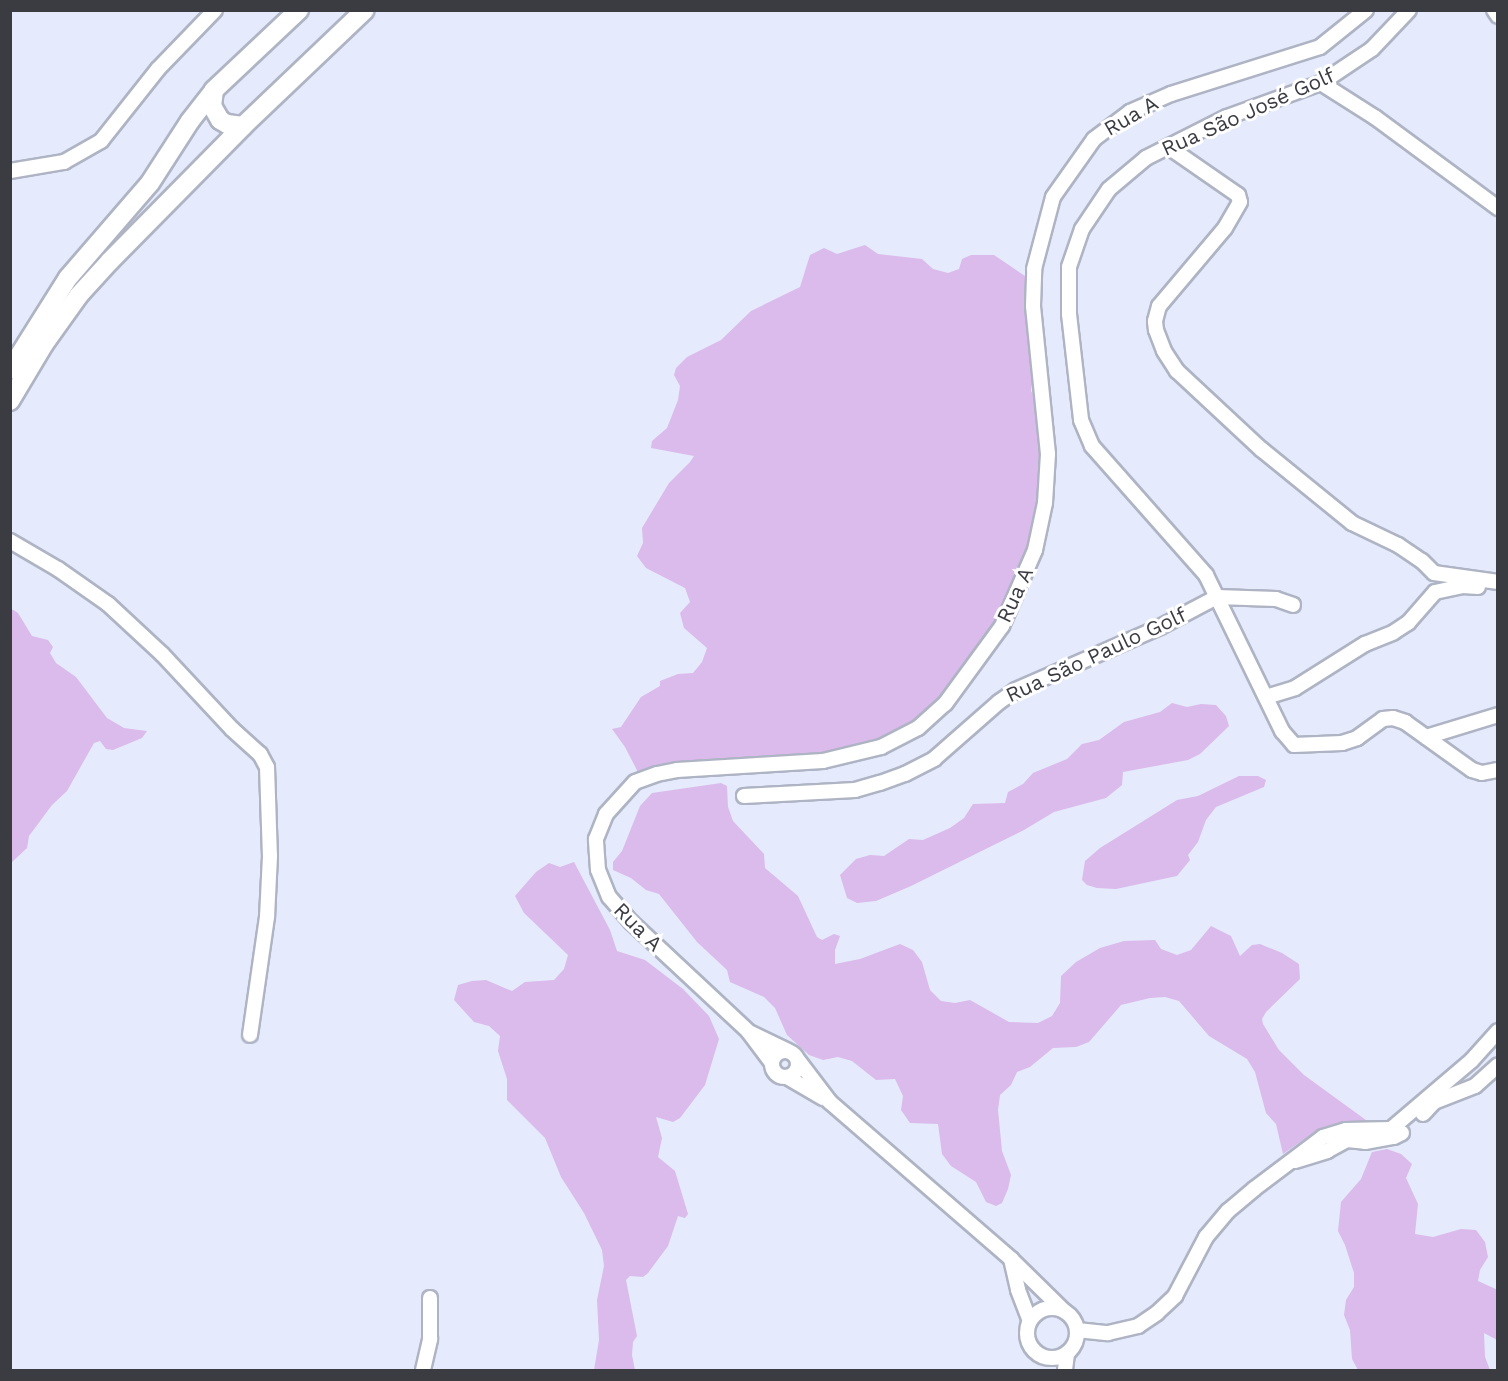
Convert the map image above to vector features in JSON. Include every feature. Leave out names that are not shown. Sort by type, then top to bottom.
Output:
[{"type":"main road","points":[[10,370],[68,278],[150,183],[190,121],[214,90],[299,10]]},
{"type":"main road","points":[[10,401],[44,344],[79,295],[158,209],[365,10]]},
{"type":"main road","points":[[214,90],[212,106],[220,120],[227,124],[243,126]]},
{"type":"street","points":[[11,171],[64,162],[101,141],[158,69],[215,10]]},
{"type":"street","name":"Rua A","points":[[830,1102],[787,1077],[778,1075],[749,1032],[631,922],[609,897],[598,870],[596,839],[606,814],[635,782],[657,774],[677,770],[823,761],[847,756],[881,747],[918,728],[945,704],[1002,626],[1035,550],[1045,503],[1048,454],[1034,306],[1034,269],[1053,197],[1094,139],[1130,112],[1172,94],[1320,47],[1366,10]]},
{"type":"street","name":"Rua São José Golf","points":[[1408,10],[1372,49],[1321,83],[1227,117],[1170,148],[1146,158],[1109,189],[1082,229],[1069,267],[1069,314],[1082,420],[1092,446],[1206,575],[1282,731],[1294,745],[1342,743],[1357,738],[1383,719],[1393,718],[1405,722],[1424,735]]},
{"type":"street","points":[[1494,10],[1497,16]]},
{"type":"street","points":[[1321,83],[1376,118],[1497,208]]},
{"type":"street","points":[[1170,148],[1238,195],[1240,201],[1225,228],[1159,306],[1155,321],[1164,351],[1177,371],[1261,449],[1347,519],[1398,545],[1422,561],[1434,573],[1497,582]]},
{"type":"street","points":[[10,541],[58,569],[108,604],[162,654],[232,729],[260,754],[267,767],[270,856],[267,917],[250,1035]]},
{"type":"street","points":[[1434,573],[1435,592]]},
{"type":"street","points":[[1266,697],[1295,687],[1365,644],[1394,632],[1408,623],[1435,592],[1463,586],[1497,589]]},
{"type":"street","name":"Rua São Paulo Golf","points":[[744,795],[855,789],[905,774],[934,759],[1016,690],[1160,627],[1217,597],[1276,599],[1293,605]]},
{"type":"street","points":[[1424,735],[1497,715]]},
{"type":"street","points":[[1424,735],[1472,770],[1482,773],[1497,770]]},
{"type":"street","name":"Rua A","points":[[749,1032],[793,1056],[830,1102],[1011,1259],[1064,1311]]},
{"type":"street","points":[[1077,1330],[1108,1333],[1138,1326],[1157,1313],[1174,1296],[1206,1237],[1228,1211],[1323,1137],[1346,1130],[1391,1129],[1472,1060],[1497,1034]]},
{"type":"street","points":[[772,1063],[779,1052],[793,1056],[795,1073],[787,1077]]},
{"type":"street","points":[[1290,1163],[1327,1151],[1347,1140],[1365,1142],[1394,1137],[1434,1102],[1475,1086],[1497,1065]]},
{"type":"street","points":[[1011,1259],[1018,1290],[1030,1321],[1028,1336],[1030,1344],[1043,1356],[1051,1358],[1067,1353],[1073,1347],[1077,1330],[1071,1316],[1064,1311],[1057,1308],[1041,1310],[1030,1321]]},
{"type":"street","points":[[423,1371],[430,1339],[430,1298]]},
{"type":"street","points":[[1065,1371],[1067,1353]]},
{"type":"street","points":[[1043,1356],[1045,1371]]},
{"type":"shaded area","points":[[865,245],[878,254],[922,259],[933,269],[948,273],[959,269],[962,259],[971,255],[994,255],[1028,278],[1026,318],[1036,360],[1031,391],[1039,404],[1043,474],[1037,503],[1039,547],[1032,577],[1009,616],[939,703],[894,735],[853,754],[642,780],[625,747],[612,729],[621,727],[641,697],[660,686],[660,681],[678,674],[693,673],[702,662],[707,648],[684,628],[680,613],[690,602],[685,588],[646,568],[637,556],[643,543],[642,528],[669,483],[694,456],[651,448],[652,441],[667,428],[678,400],[680,386],[674,375],[676,368],[687,357],[721,340],[751,311],[800,287],[810,255],[824,248],[837,254]]},
{"type":"shaded area","points":[[10,608],[18,613],[32,636],[48,640],[53,647],[50,653],[56,663],[76,677],[107,718],[124,728],[147,731],[142,738],[113,750],[106,749],[100,741],[94,743],[67,791],[52,805],[29,836],[27,848],[11,863]]},
{"type":"shaded area","points":[[1172,703],[1187,707],[1201,704],[1216,705],[1226,716],[1229,726],[1200,754],[1188,760],[1123,772],[1122,785],[1106,798],[1054,812],[1024,830],[911,886],[876,901],[857,903],[847,898],[840,875],[856,859],[870,855],[884,856],[909,839],[923,840],[950,828],[964,818],[973,804],[1005,803],[1008,792],[1023,784],[1033,773],[1067,759],[1082,744],[1099,740],[1124,722],[1160,712]]},
{"type":"shaded area","points":[[1239,776],[1258,776],[1266,780],[1264,787],[1216,807],[1206,820],[1198,842],[1188,855],[1190,860],[1177,876],[1116,889],[1097,888],[1087,885],[1082,880],[1085,861],[1100,848],[1177,800],[1198,796]]},
{"type":"shaded area","points":[[721,783],[727,786],[728,807],[733,821],[764,854],[765,868],[798,896],[817,937],[822,940],[834,934],[840,936],[835,950],[835,964],[860,959],[900,944],[913,950],[922,962],[930,990],[941,1001],[955,1003],[970,1000],[1009,1022],[1038,1023],[1052,1016],[1060,1003],[1061,976],[1076,962],[1100,948],[1124,941],[1155,940],[1161,949],[1177,955],[1191,950],[1211,926],[1231,936],[1240,956],[1252,945],[1260,944],[1282,953],[1299,964],[1300,979],[1266,1012],[1262,1019],[1263,1024],[1279,1050],[1304,1075],[1370,1123],[1313,1133],[1283,1154],[1276,1124],[1266,1113],[1255,1072],[1247,1059],[1209,1036],[1179,1001],[1165,997],[1150,998],[1121,1005],[1089,1042],[1076,1047],[1053,1048],[1030,1067],[1017,1072],[1011,1085],[1000,1095],[998,1110],[1002,1151],[1011,1175],[1008,1189],[1002,1203],[996,1206],[986,1202],[976,1182],[951,1166],[942,1154],[938,1124],[910,1123],[901,1110],[903,1096],[895,1079],[876,1080],[852,1061],[838,1057],[823,1060],[809,1055],[787,1035],[775,1008],[764,997],[730,982],[727,970],[697,942],[659,894],[646,890],[631,878],[613,870],[613,862],[622,851],[640,806],[652,793]]},
{"type":"shaded area","points":[[574,862],[610,930],[617,951],[645,960],[683,989],[709,1016],[719,1039],[705,1085],[680,1118],[673,1122],[656,1117],[662,1138],[658,1157],[675,1171],[688,1214],[685,1218],[678,1216],[668,1246],[648,1273],[643,1277],[630,1276],[626,1280],[637,1336],[633,1342],[632,1355],[635,1370],[594,1370],[599,1340],[597,1300],[604,1266],[602,1250],[584,1213],[561,1177],[545,1138],[507,1100],[507,1079],[498,1051],[500,1036],[489,1026],[474,1022],[454,1000],[458,985],[472,981],[486,980],[512,991],[525,982],[554,980],[564,969],[568,955],[524,913],[515,896],[536,872],[549,863],[560,867]]},
{"type":"shaded area","points":[[1387,1149],[1401,1154],[1412,1164],[1406,1178],[1418,1204],[1415,1234],[1433,1237],[1461,1229],[1476,1230],[1485,1242],[1488,1257],[1480,1270],[1478,1281],[1498,1290],[1497,1340],[1484,1333],[1485,1357],[1490,1370],[1358,1370],[1352,1359],[1350,1330],[1344,1315],[1346,1300],[1354,1287],[1354,1273],[1338,1231],[1341,1202],[1361,1179],[1372,1152]]}]
